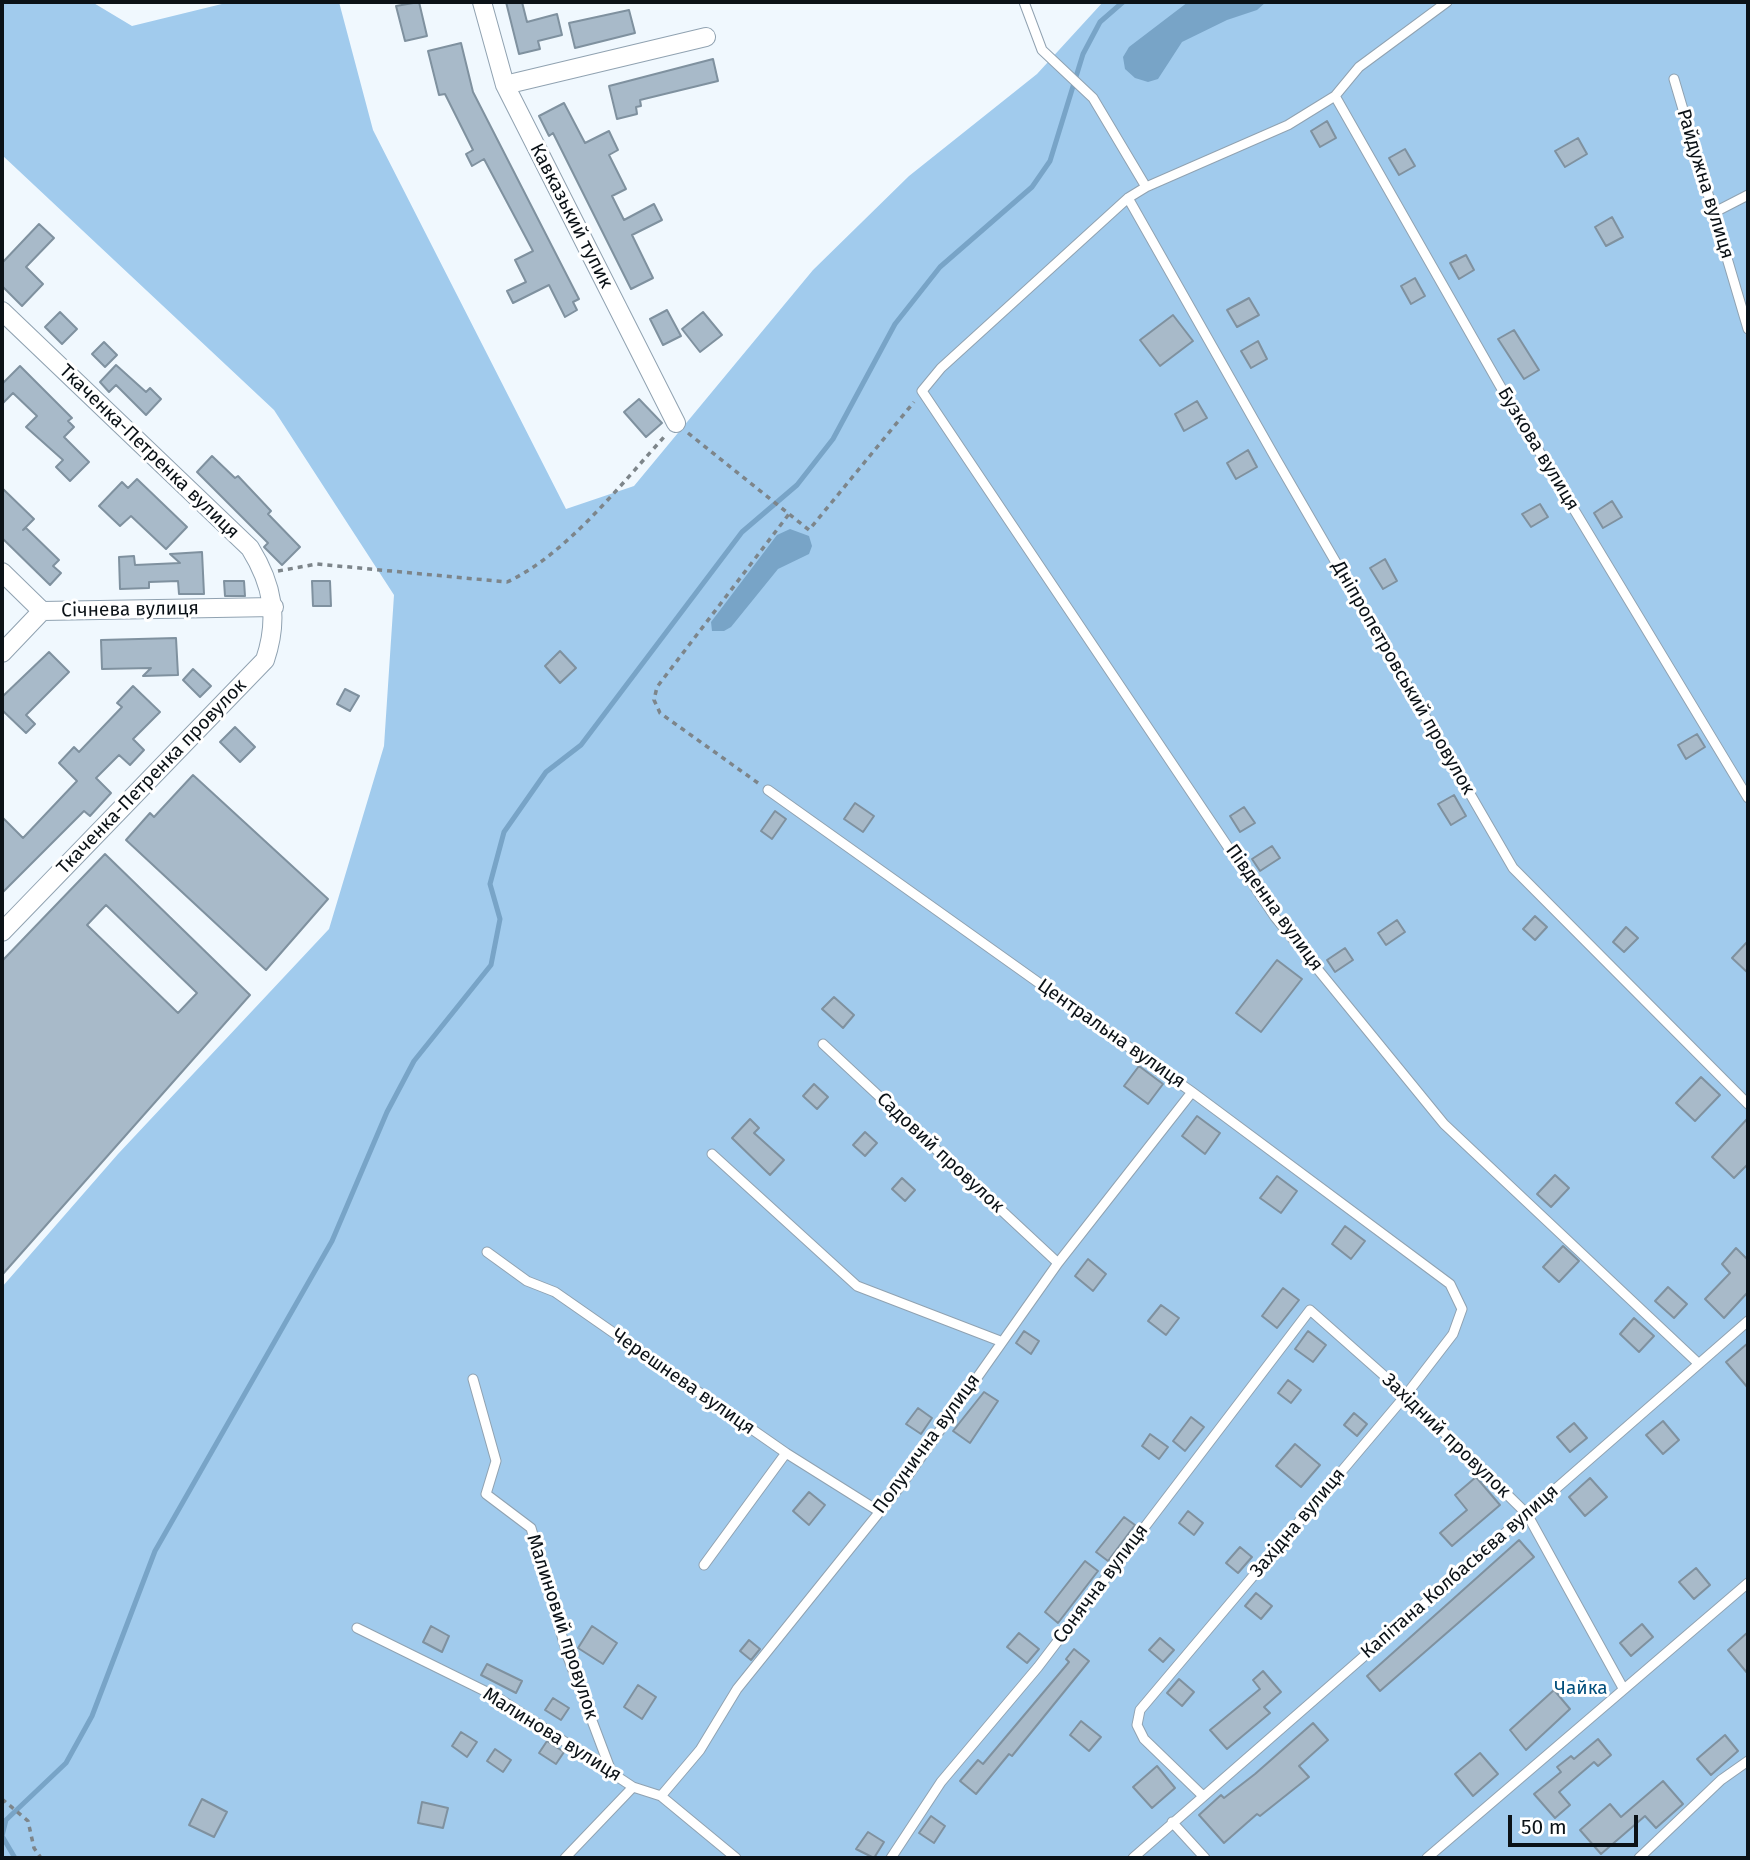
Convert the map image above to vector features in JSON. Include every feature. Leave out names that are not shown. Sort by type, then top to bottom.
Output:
[{"type":"street","name":"Кавказький тупик","points":[[482,2],[505,85],[676,423]]},
{"type":"street","points":[[505,85],[706,37]]},
{"type":"street","name":"Ткаченка-Петренка вулиця","points":[[2,311],[250,548],[265,573],[274,607]]},
{"type":"street","name":"Січнева вулиця","points":[[2,572],[42,611],[274,607]]},
{"type":"street","name":"Ткаченка-Петренка провулок","points":[[2,932],[265,660],[273,637],[274,607]]},
{"type":"street","points":[[2,653],[42,611]]},
{"type":"lane","points":[[1024,2],[1042,50],[1093,98],[1146,187]]},
{"type":"lane","points":[[922,391],[941,368],[1128,198],[1146,187],[1288,125],[1335,96],[1359,67],[1447,2]]},
{"type":"lane","name":"Райдужна вулиця","points":[[1674,79],[1748,330]]},
{"type":"lane","name":"Бузкова вулиця","points":[[1335,96],[1511,405],[1748,798]]},
{"type":"lane","points":[[1713,213],[1748,195]]},
{"type":"lane","name":"Дніпропетровський провулок","points":[[1128,198],[1513,868],[1748,1104]]},
{"type":"lane","name":"Південна вулиця","points":[[922,391],[1275,917],[1444,1124],[1699,1364]]},
{"type":"lane","name":"Центральна вулиця","points":[[768,790],[1192,1091],[1450,1284],[1462,1309],[1453,1334]]},
{"type":"lane","name":"Садовий провулок","points":[[823,1044],[1058,1263]]},
{"type":"lane","name":"Полунична вулиця","points":[[661,1796],[700,1750],[737,1689],[880,1511],[1000,1341],[1192,1091]]},
{"type":"lane","points":[[712,1154],[857,1286],[1000,1341]]},
{"type":"lane","name":"Черешнева вулиця","points":[[487,1252],[527,1281],[555,1292],[786,1453],[880,1511]]},
{"type":"lane","name":"Західний провулок","points":[[1310,1310],[1406,1395],[1527,1514],[1623,1688]]},
{"type":"lane","name":"Сонячна вулиця","points":[[891,1858],[941,1782],[1038,1667],[1310,1310]]},
{"type":"lane","name":"Капітана Колбасьєва вулиця","points":[[1133,1858],[1748,1321]]},
{"type":"lane","name":"Західна вулиця","points":[[1202,1795],[1144,1739],[1137,1725],[1140,1710],[1406,1395],[1453,1334]]},
{"type":"lane","name":"Малиновий провулок","points":[[473,1379],[496,1461],[486,1494],[531,1528],[568,1657],[611,1772]]},
{"type":"lane","points":[[704,1565],[786,1453]]},
{"type":"lane","points":[[1427,1858],[1748,1583]]},
{"type":"lane","name":"Малинова вулиця","points":[[357,1628],[497,1697],[633,1787],[661,1796],[736,1858]]},
{"type":"lane","points":[[1639,1858],[1721,1780],[1748,1760]]},
{"type":"lane","points":[[565,1858],[633,1787]]},
{"type":"lane","points":[[1172,1822],[1205,1858]]},
{"type":"path","points":[[265,573],[317,564],[507,582],[522,575],[566,539],[676,423],[809,530],[922,391]]},
{"type":"path","points":[[768,790],[660,713],[654,700],[657,687],[789,514]]},
{"type":"path","points":[[2,1799],[28,1821],[34,1847],[41,1858]]},
{"type":"green space","name":"Чайка","points":[[2,2],[92,2],[132,26],[230,2],[339,2],[373,130],[566,509],[634,486],[813,270],[909,176],[1037,74],[1103,2],[1748,2],[1748,1858],[2,1858],[2,1287],[118,1154],[329,929],[384,746],[394,595],[274,410],[2,155]]},
{"type":"shaded area","points":[[1188,2],[1266,2],[1257,10],[1227,20],[1182,42],[1158,79],[1148,82],[1135,78],[1125,69],[1123,57],[1129,47]]},
{"type":"shaded area","points":[[790,529],[809,536],[812,546],[809,554],[778,569],[731,627],[724,631],[712,631],[711,622],[777,535]]},
{"type":"building","points":[[419,2],[427,36],[405,41],[396,6]]},
{"type":"building","points":[[506,2],[522,2],[527,22],[557,14],[562,35],[538,41],[540,49],[519,54]]},
{"type":"building","points":[[629,10],[635,33],[575,48],[569,23]]},
{"type":"building","points":[[461,43],[473,92],[579,299],[573,302],[577,310],[565,317],[549,285],[513,303],[507,291],[526,282],[515,260],[533,251],[484,159],[472,166],[466,154],[473,150],[445,94],[439,95],[428,51]]},
{"type":"building","points":[[713,59],[718,81],[640,100],[641,106],[636,107],[637,114],[617,119],[609,86]]},
{"type":"building","points":[[564,103],[585,143],[609,131],[618,150],[609,155],[626,189],[612,196],[624,220],[654,204],[662,220],[632,235],[653,278],[631,289],[553,133],[549,136],[539,116]]},
{"type":"building","points":[[1327,121],[1336,138],[1320,147],[1311,131]]},
{"type":"building","points":[[1578,138],[1587,154],[1565,167],[1555,151]]},
{"type":"building","points":[[1405,149],[1415,166],[1399,175],[1389,158]]},
{"type":"building","points":[[1612,217],[1623,237],[1606,246],[1595,227]]},
{"type":"building","points":[[39,224],[54,238],[26,267],[43,284],[22,306],[2,286],[2,263]]},
{"type":"building","points":[[1466,255],[1474,270],[1459,279],[1450,263]]},
{"type":"building","points":[[1415,278],[1425,296],[1411,304],[1401,286]]},
{"type":"building","points":[[1249,298],[1259,315],[1237,327],[1227,310]]},
{"type":"building","points":[[667,310],[681,336],[663,345],[650,319]]},
{"type":"building","points":[[60,312],[77,329],[62,344],[45,327]]},
{"type":"building","points":[[703,312],[722,335],[700,352],[682,329]]},
{"type":"building","points":[[1173,315],[1193,341],[1160,366],[1140,340]]},
{"type":"building","points":[[1514,330],[1539,370],[1524,379],[1498,339]]},
{"type":"building","points":[[1258,341],[1267,359],[1251,368],[1241,351]]},
{"type":"building","points":[[104,342],[117,355],[105,367],[92,354]]},
{"type":"building","points":[[116,365],[146,392],[150,388],[161,399],[146,415],[116,385],[109,392],[100,382]]},
{"type":"building","points":[[20,366],[72,418],[68,421],[74,427],[64,437],[89,462],[70,481],[56,467],[63,460],[26,427],[37,416],[13,393],[2,404],[2,384]]},
{"type":"building","points":[[639,399],[662,423],[646,437],[624,412]]},
{"type":"building","points":[[1197,401],[1207,418],[1184,431],[1175,414]]},
{"type":"building","points":[[1248,450],[1257,467],[1236,479],[1227,463]]},
{"type":"building","points":[[212,456],[235,478],[238,476],[271,511],[268,514],[300,547],[282,565],[264,547],[268,543],[197,472]]},
{"type":"building","points":[[137,479],[187,527],[166,549],[131,516],[120,526],[99,506],[122,482],[128,488]]},
{"type":"building","points":[[2,488],[34,519],[23,530],[26,528],[59,560],[53,566],[61,573],[50,585],[2,538]]},
{"type":"building","points":[[1612,501],[1622,517],[1603,528],[1594,513]]},
{"type":"building","points":[[1540,504],[1548,517],[1531,527],[1522,514]]},
{"type":"building","points":[[202,552],[204,594],[179,594],[178,581],[149,582],[149,588],[120,589],[119,557],[134,556],[135,565],[180,563],[170,554]]},
{"type":"building","points":[[1385,559],[1397,581],[1383,589],[1370,568]]},
{"type":"building","points":[[224,581],[244,581],[245,596],[225,596]]},
{"type":"building","points":[[312,581],[330,581],[331,606],[313,606]]},
{"type":"building","points":[[176,638],[178,675],[143,676],[151,668],[102,669],[101,640]]},
{"type":"building","points":[[560,651],[576,668],[560,683],[545,666]]},
{"type":"building","points":[[49,652],[69,672],[26,715],[35,724],[26,733],[2,710],[2,697]]},
{"type":"building","points":[[193,669],[211,686],[200,697],[183,680]]},
{"type":"building","points":[[133,686],[160,712],[133,739],[144,750],[130,765],[119,755],[96,778],[111,793],[90,816],[84,811],[2,893],[2,817],[23,838],[77,781],[59,763],[74,747],[79,752],[122,707],[117,703]]},
{"type":"building","points":[[345,689],[359,696],[350,711],[337,704]]},
{"type":"building","points":[[235,727],[255,747],[240,762],[220,742]]},
{"type":"building","points":[[1697,734],[1705,747],[1686,759],[1678,745]]},
{"type":"building","points":[[193,775],[328,899],[266,970],[126,840],[150,813],[154,817]]},
{"type":"building","points":[[1454,795],[1466,816],[1451,825],[1438,804]]},
{"type":"building","points":[[855,803],[874,816],[863,832],[844,819]]},
{"type":"building","points":[[1244,807],[1255,823],[1240,832],[1230,816]]},
{"type":"building","points":[[775,811],[786,819],[772,839],[761,831]]},
{"type":"building","points":[[1272,846],[1280,858],[1260,871],[1252,859]]},
{"type":"building","points":[[105,854],[250,995],[2,1275],[2,961]],"holes":[[[106,905],[197,993],[178,1013],[87,925]]]},
{"type":"building","points":[[1535,916],[1547,927],[1535,940],[1523,929]]},
{"type":"building","points":[[1397,920],[1405,932],[1386,945],[1378,933]]},
{"type":"building","points":[[1626,927],[1638,938],[1624,952],[1613,942]]},
{"type":"building","points":[[1748,941],[1748,973],[1732,958]]},
{"type":"building","points":[[1345,948],[1353,960],[1335,972],[1327,960]]},
{"type":"building","points":[[1277,960],[1302,979],[1261,1032],[1236,1013]]},
{"type":"building","points":[[834,997],[854,1015],[843,1028],[822,1009]]},
{"type":"building","points":[[1139,1066],[1163,1084],[1148,1104],[1124,1086]]},
{"type":"building","points":[[1701,1077],[1720,1095],[1695,1121],[1676,1103]]},
{"type":"building","points":[[814,1084],[828,1097],[817,1109],[803,1096]]},
{"type":"building","points":[[1197,1116],[1220,1133],[1205,1154],[1182,1136]]},
{"type":"building","points":[[1748,1118],[1748,1164],[1734,1178],[1712,1157]]},
{"type":"building","points":[[750,1119],[759,1128],[754,1133],[784,1160],[770,1175],[732,1138]]},
{"type":"building","points":[[865,1132],[877,1143],[865,1156],[853,1145]]},
{"type":"building","points":[[1555,1175],[1569,1188],[1551,1207],[1537,1194]]},
{"type":"building","points":[[1277,1176],[1297,1191],[1281,1213],[1260,1198]]},
{"type":"building","points":[[902,1178],[915,1190],[905,1201],[892,1189]]},
{"type":"building","points":[[1345,1226],[1365,1241],[1351,1259],[1332,1244]]},
{"type":"building","points":[[1563,1246],[1579,1261],[1559,1282],[1543,1267]]},
{"type":"building","points":[[1736,1248],[1748,1260],[1748,1292],[1724,1318],[1705,1299],[1730,1273],[1722,1264]]},
{"type":"building","points":[[1088,1259],[1106,1274],[1093,1291],[1075,1276]]},
{"type":"building","points":[[1668,1287],[1687,1304],[1674,1318],[1655,1301]]},
{"type":"building","points":[[1283,1288],[1299,1300],[1277,1328],[1262,1316]]},
{"type":"building","points":[[1161,1305],[1179,1318],[1166,1335],[1148,1321]]},
{"type":"building","points":[[1634,1318],[1654,1336],[1639,1352],[1620,1334]]},
{"type":"building","points":[[1024,1331],[1039,1341],[1031,1354],[1016,1343]]},
{"type":"building","points":[[1308,1331],[1326,1345],[1313,1362],[1295,1349]]},
{"type":"building","points":[[1748,1343],[1748,1388],[1726,1362]]},
{"type":"building","points":[[1288,1380],[1301,1390],[1291,1403],[1278,1393]]},
{"type":"building","points":[[984,1392],[998,1401],[970,1443],[953,1431]]},
{"type":"building","points":[[918,1408],[932,1418],[921,1434],[906,1424]]},
{"type":"building","points":[[1354,1413],[1367,1424],[1357,1436],[1344,1425]]},
{"type":"building","points":[[1191,1417],[1204,1427],[1185,1451],[1173,1441]]},
{"type":"building","points":[[1663,1421],[1679,1440],[1663,1454],[1646,1435]]},
{"type":"building","points":[[1574,1423],[1587,1438],[1570,1452],[1557,1437]]},
{"type":"building","points":[[1150,1434],[1168,1447],[1159,1459],[1142,1446]]},
{"type":"building","points":[[1295,1444],[1320,1465],[1301,1487],[1276,1466]]},
{"type":"building","points":[[1476,1477],[1500,1505],[1452,1546],[1440,1533],[1467,1510],[1455,1495]]},
{"type":"building","points":[[1590,1478],[1607,1497],[1585,1516],[1569,1497]]},
{"type":"building","points":[[809,1492],[825,1505],[809,1525],[793,1511]]},
{"type":"building","points":[[1188,1511],[1203,1523],[1194,1535],[1179,1523]]},
{"type":"building","points":[[1124,1517],[1135,1525],[1108,1561],[1096,1552]]},
{"type":"building","points":[[1519,1540],[1534,1557],[1380,1691],[1367,1676]]},
{"type":"building","points":[[1240,1547],[1252,1557],[1238,1573],[1226,1563]]},
{"type":"building","points":[[1085,1561],[1098,1571],[1058,1623],[1045,1612]]},
{"type":"building","points":[[1696,1568],[1710,1585],[1694,1599],[1679,1582]]},
{"type":"building","points":[[1256,1593],[1272,1606],[1261,1619],[1245,1606]]},
{"type":"building","points":[[1642,1624],[1653,1637],[1631,1656],[1620,1643]]},
{"type":"building","points":[[431,1626],[449,1636],[442,1652],[423,1642]]},
{"type":"building","points":[[592,1626],[617,1643],[603,1664],[578,1648]]},
{"type":"building","points":[[1748,1632],[1748,1674],[1728,1650]]},
{"type":"building","points":[[1019,1633],[1039,1649],[1027,1663],[1007,1647]]},
{"type":"building","points":[[1160,1638],[1174,1650],[1163,1662],[1149,1650]]},
{"type":"building","points":[[749,1640],[760,1649],[751,1660],[740,1651]]},
{"type":"building","points":[[1074,1649],[1089,1661],[1012,1756],[1009,1754],[976,1794],[960,1781],[978,1760],[983,1764],[1069,1662],[1066,1659]]},
{"type":"building","points":[[487,1664],[522,1681],[516,1693],[481,1675]]},
{"type":"building","points":[[1263,1671],[1281,1692],[1264,1707],[1270,1713],[1227,1749],[1210,1730],[1260,1689],[1253,1680]]},
{"type":"building","points":[[1179,1679],[1194,1692],[1182,1706],[1167,1693]]},
{"type":"building","points":[[638,1685],[656,1697],[642,1719],[624,1707]]},
{"type":"building","points":[[1554,1690],[1570,1709],[1526,1750],[1510,1730]]},
{"type":"building","points":[[553,1698],[569,1708],[561,1720],[545,1710]]},
{"type":"building","points":[[1081,1721],[1101,1737],[1089,1751],[1070,1735]]},
{"type":"building","points":[[1313,1723],[1328,1740],[1299,1766],[1309,1777],[1260,1816],[1257,1814],[1224,1843],[1199,1815],[1221,1795],[1224,1798],[1255,1774]]},
{"type":"building","points":[[461,1732],[477,1742],[467,1757],[452,1746]]},
{"type":"building","points":[[1725,1735],[1738,1751],[1711,1775],[1697,1759]]},
{"type":"building","points":[[1598,1739],[1611,1755],[1598,1766],[1594,1762],[1559,1792],[1570,1805],[1555,1818],[1534,1794],[1561,1772],[1557,1767],[1571,1756],[1574,1759]]},
{"type":"building","points":[[547,1741],[564,1752],[556,1764],[539,1753]]},
{"type":"building","points":[[495,1749],[511,1760],[503,1772],[487,1761]]},
{"type":"building","points":[[1480,1753],[1498,1774],[1473,1796],[1455,1774]]},
{"type":"building","points":[[1157,1766],[1175,1788],[1152,1808],[1133,1787]]},
{"type":"building","points":[[1663,1781],[1683,1804],[1656,1828],[1645,1816],[1601,1854],[1580,1830],[1610,1804],[1621,1817]]},
{"type":"building","points":[[202,1799],[227,1812],[214,1837],[189,1825]]},
{"type":"building","points":[[422,1802],[448,1808],[443,1828],[418,1823]]},
{"type":"building","points":[[931,1816],[945,1826],[934,1843],[919,1833]]},
{"type":"building","points":[[868,1832],[884,1842],[874,1858],[856,1849]]},
{"type":"waterway","points":[[15,1858],[2,1836],[6,1820],[66,1763],[92,1716],[155,1551],[332,1241],[387,1112],[414,1061],[491,965],[500,919],[490,884],[504,832],[546,772],[581,745],[742,532],[797,485],[833,439],[895,324],[940,267],[1032,187],[1050,161],[1083,54],[1100,22],[1123,2]]}]
